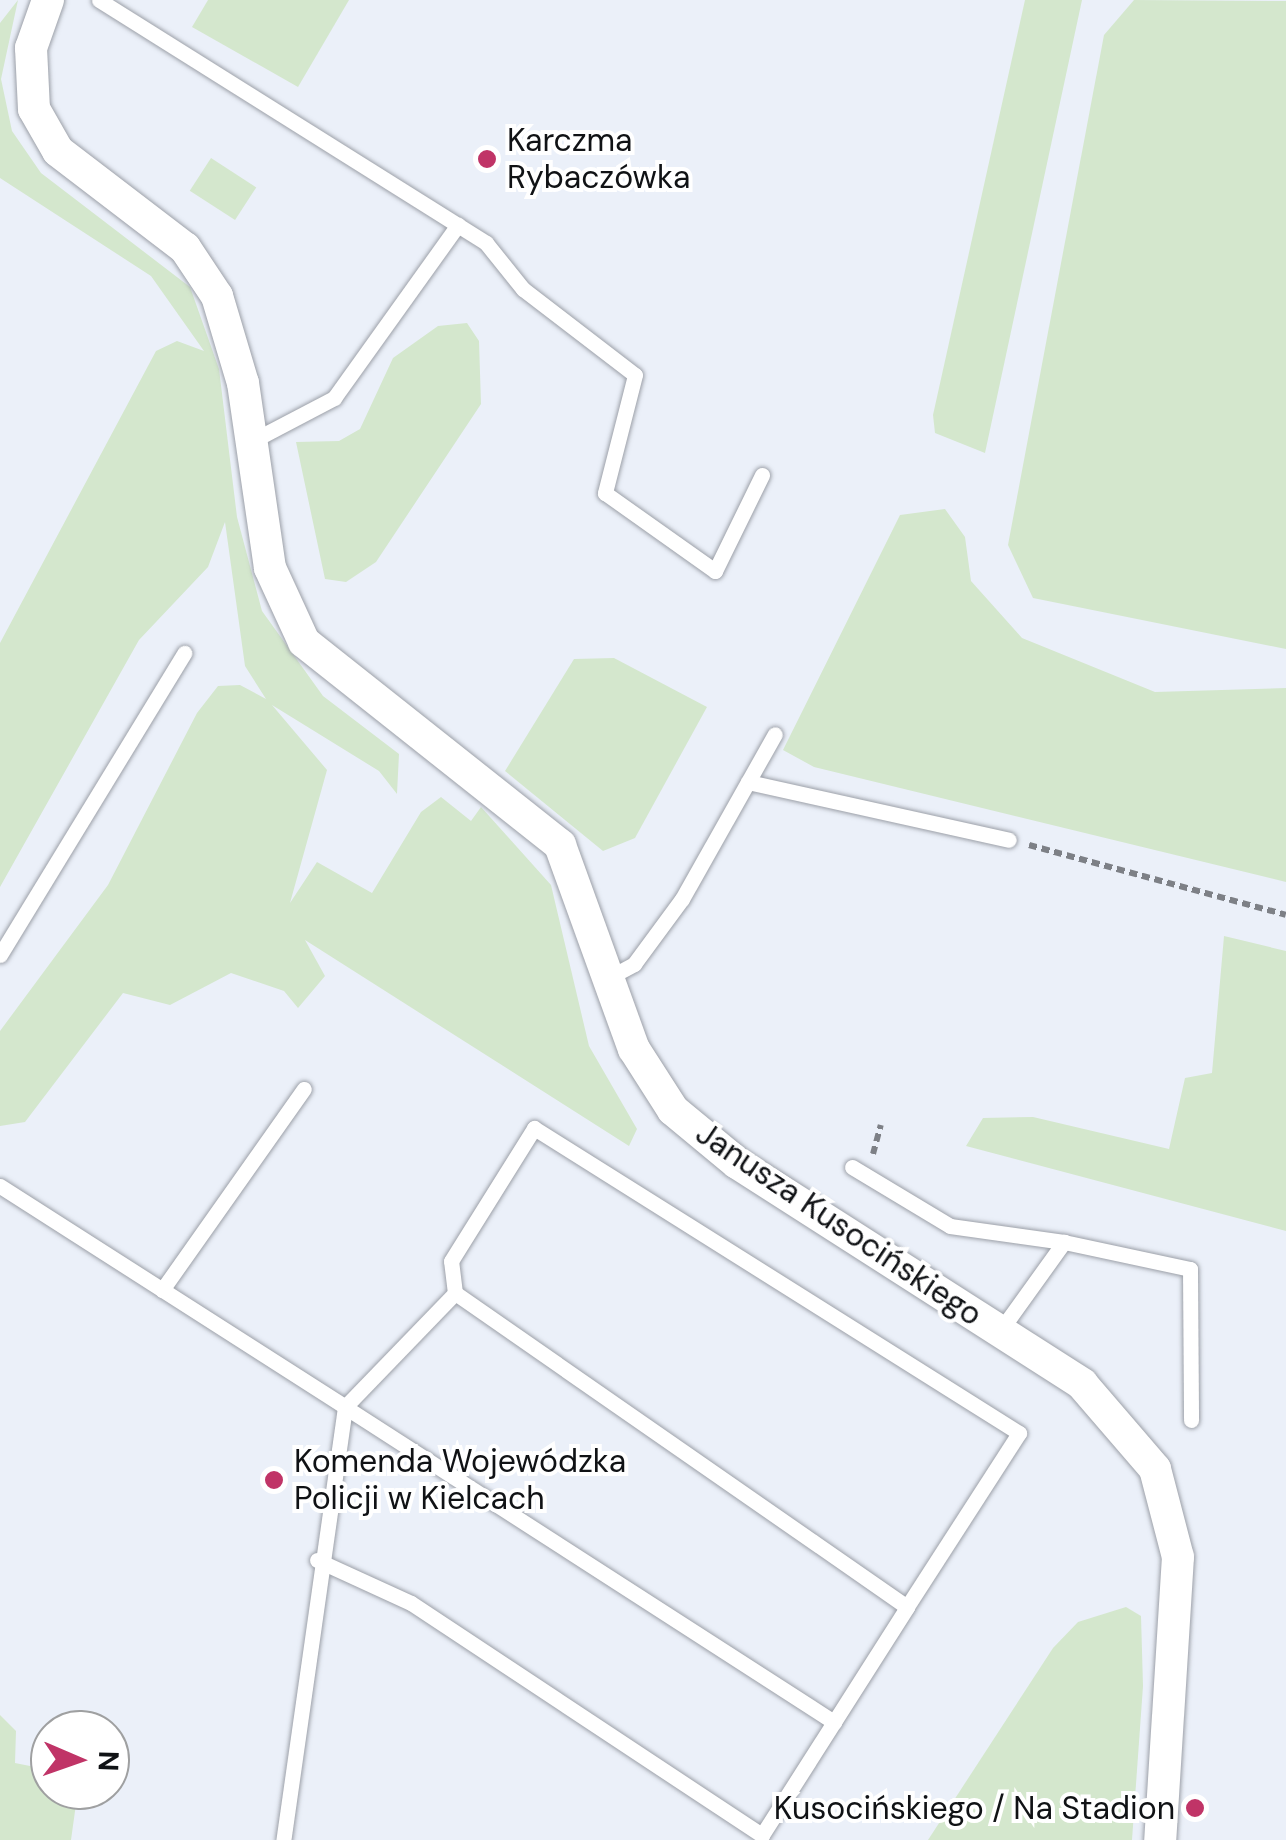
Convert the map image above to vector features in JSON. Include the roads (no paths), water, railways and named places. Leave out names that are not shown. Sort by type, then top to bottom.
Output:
[{"type":"street","name":"Janusza Kusocińskiego","points":[[48,0],[28,68],[42,129],[206,276],[236,350],[270,568],[304,642],[560,845],[647,1076],[704,1138],[1109,1406],[1165,1495],[1178,1558],[1160,1840]]},
{"type":"lane","points":[[99,0],[458,225],[522,289],[635,374],[605,493],[715,571],[762,475]]},
{"type":"lane","points":[[252,441],[334,398],[458,225]]},
{"type":"lane","points":[[0,954],[184,653]]},
{"type":"lane","points":[[608,978],[634,964],[682,899],[775,734]]},
{"type":"lane","points":[[748,782],[1008,840]]},
{"type":"lane","points":[[162,1290],[304,1089]]},
{"type":"lane","points":[[284,1840],[317,1560],[345,1407],[454,1292],[451,1261],[534,1128],[1019,1433],[762,1835],[411,1604],[317,1560]]},
{"type":"lane","points":[[852,1167],[950,1226],[1064,1242],[1190,1270],[1191,1420]]},
{"type":"lane","points":[[0,1186],[834,1722]]},
{"type":"lane","points":[[1000,1331],[1064,1242]]},
{"type":"lane","points":[[454,1292],[907,1608]]},
{"type":"place","name":"Karczma Rybaczówka","points":[[487,159]]},
{"type":"place","name":"Komenda Wojewódzka Policji w Kielcach","points":[[274,1480]]},
{"type":"place","name":"Kusocińskiego / Na Stadion","points":[[1195,1808]]}]
